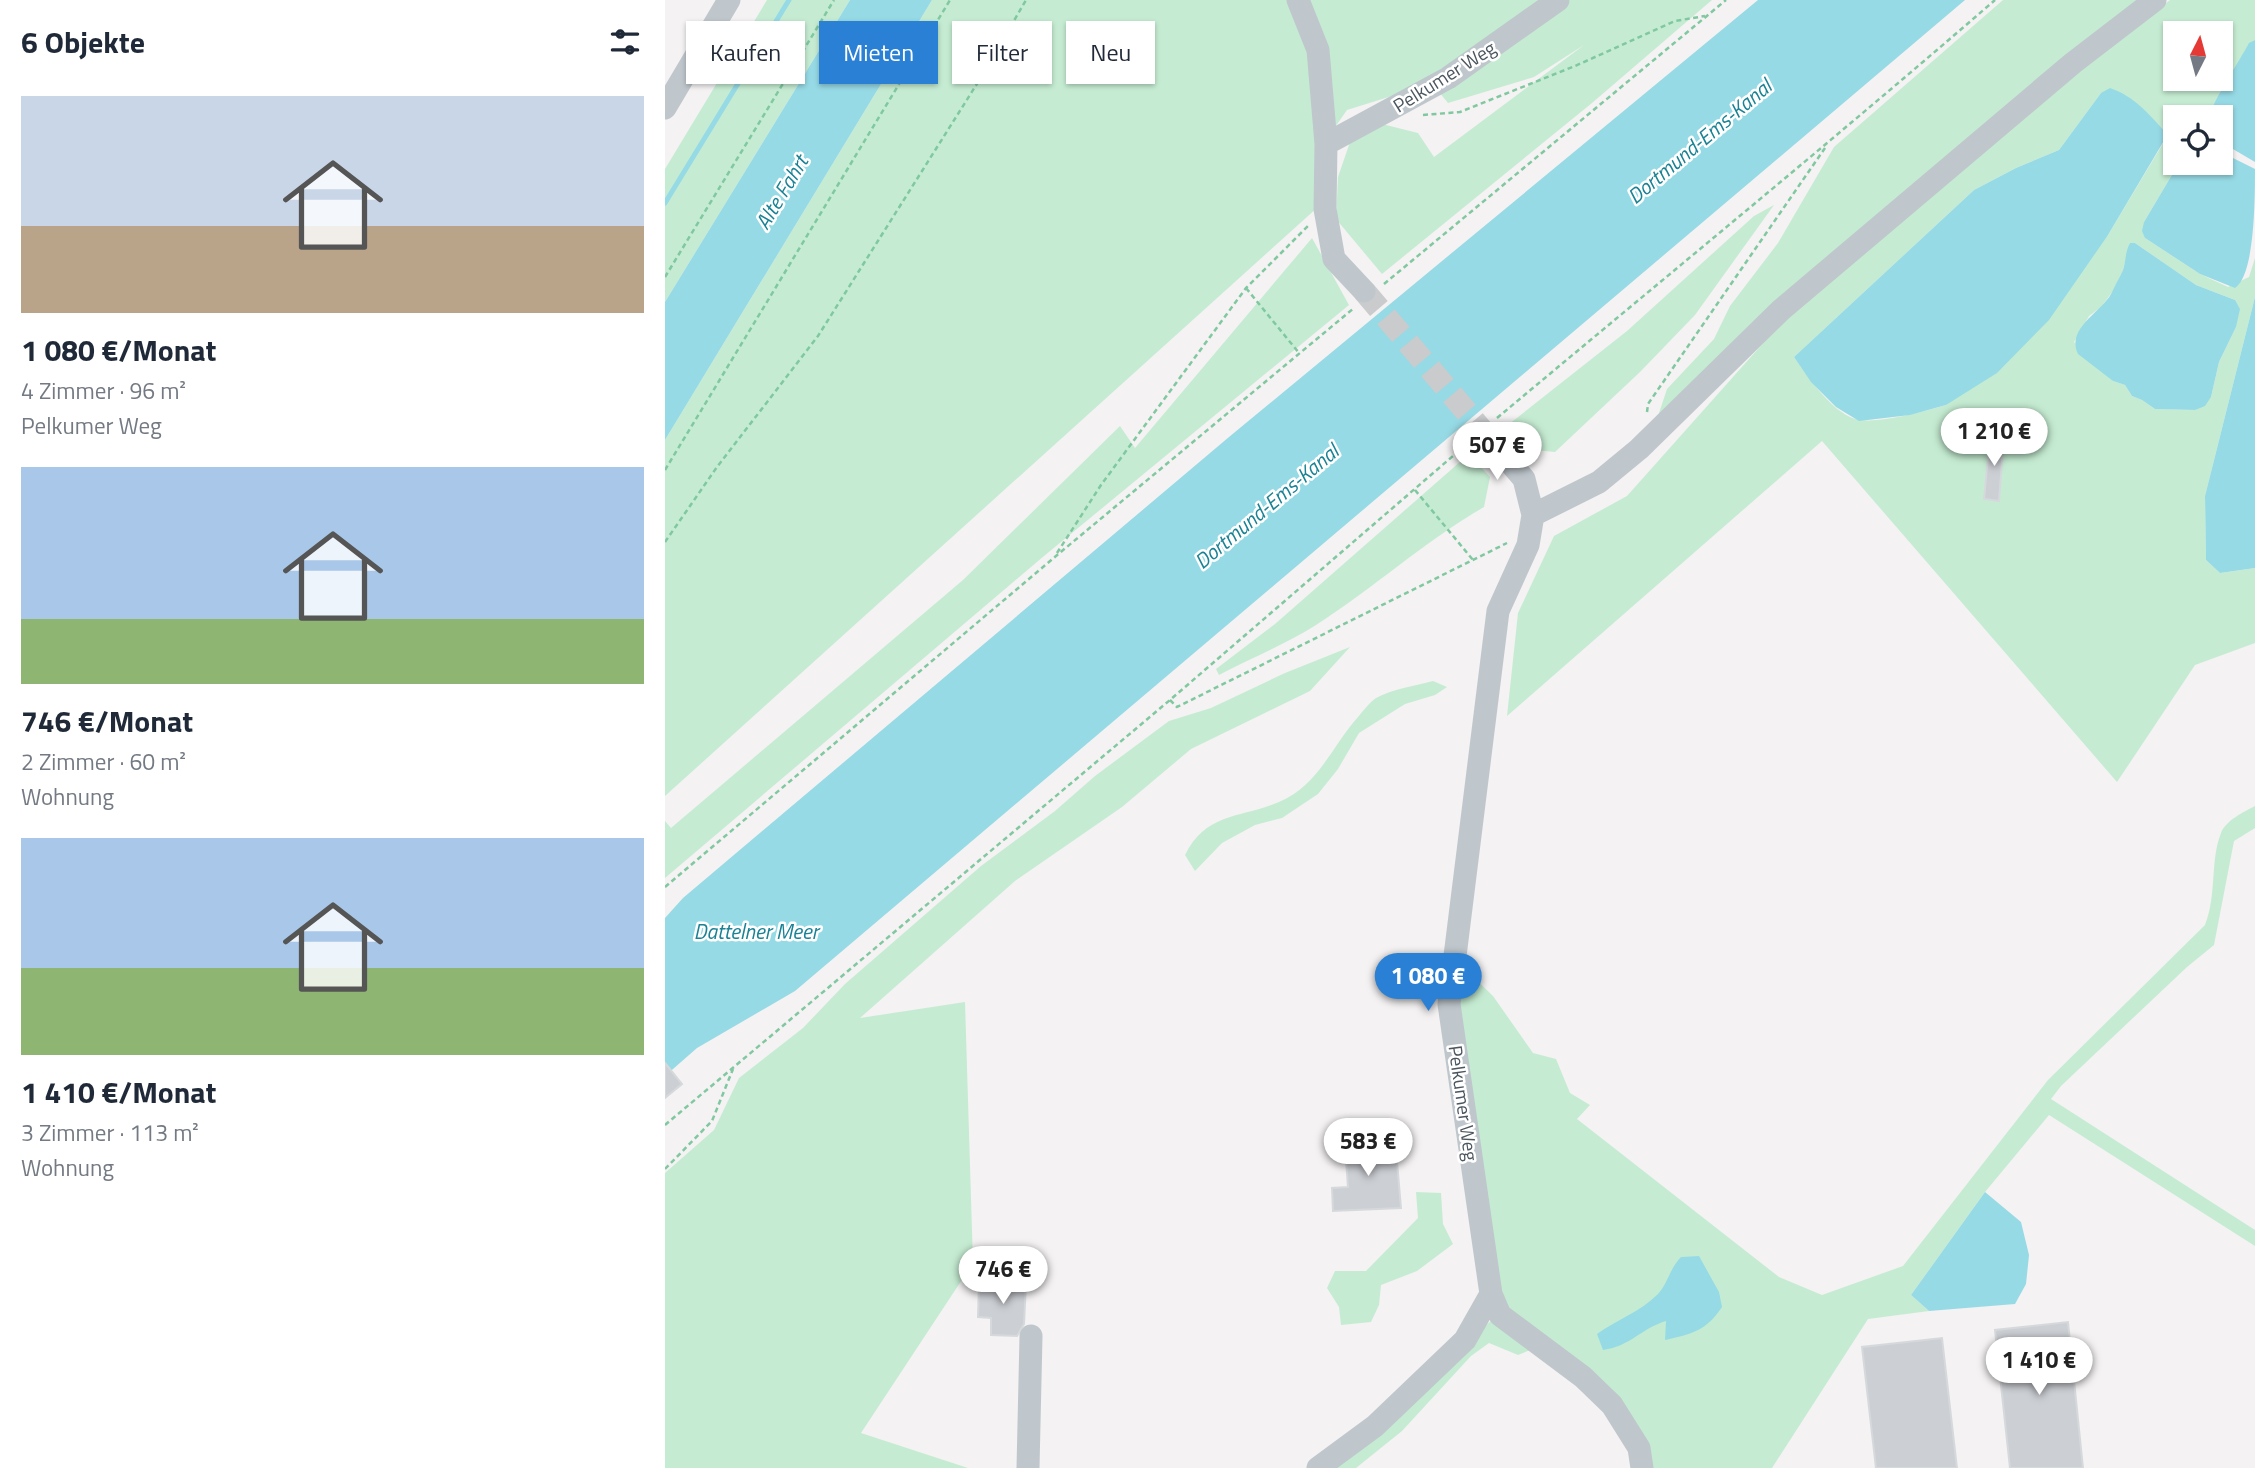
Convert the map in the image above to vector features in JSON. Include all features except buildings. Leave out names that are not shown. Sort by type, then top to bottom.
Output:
[{"type":"street","points":[[665,108],[729,0]]},
{"type":"street","points":[[1297,0],[1318,50],[1326,144],[1325,209],[1334,259],[1364,297]]},
{"type":"street","name":"Pelkumer Weg","points":[[1326,144],[1448,78],[1558,0]]},
{"type":"street","points":[[1533,515],[1599,482],[1609,474],[1639,449],[1781,310],[2073,63],[2155,0]]},
{"type":"street","name":"Pelkumer Weg","points":[[1486,431],[1524,480],[1533,515],[1528,545],[1498,611],[1449,1004],[1491,1294]]},
{"type":"street","points":[[1318,1468],[1375,1426],[1465,1340],[1491,1294]]},
{"type":"street","points":[[1491,1294],[1500,1315],[1583,1377],[1612,1405],[1639,1448],[1642,1468]]},
{"type":"street","points":[[1028,1468],[1031,1336]]},
{"type":"path","points":[[665,277],[834,0]]},
{"type":"path","points":[[665,470],[950,0]]},
{"type":"path","points":[[665,542],[717,467],[818,336],[980,79],[1026,0]]},
{"type":"path","points":[[665,887],[1364,297],[1726,0]]},
{"type":"path","points":[[665,1125],[1170,700],[1414,489],[1827,145],[1995,0]]},
{"type":"path","points":[[1423,115],[1460,113],[1675,21],[1708,15]]},
{"type":"path","points":[[1646,415],[1649,404],[1827,145]]},
{"type":"path","points":[[1056,556],[1101,485],[1246,288],[1325,209]]},
{"type":"path","points":[[1246,288],[1300,353]]},
{"type":"path","points":[[1414,489],[1473,560]]},
{"type":"path","points":[[1170,700],[1177,707],[1508,542]]},
{"type":"path","points":[[665,1168],[712,1121],[733,1068]]},
{"type":"green space","points":[[767,0],[850,0],[837,21],[819,21],[819,51],[805,73],[805,21],[754,21]]},
{"type":"green space","points":[[932,0],[1541,0],[1411,90],[1347,110],[1319,150],[1318,207],[665,796],[665,440],[881,84],[938,84],[938,21],[919,21]]},
{"type":"green space","points":[[1570,0],[1712,0],[1592,103],[1382,274],[1336,219],[1338,177],[1350,142],[1382,124],[1418,133],[1434,157],[1584,45],[1534,77],[1448,103],[1439,92]]},
{"type":"green space","points":[[2003,0],[2144,0],[1663,417],[1659,413],[1667,389],[1714,339],[1730,306],[1778,243],[1834,147]]},
{"type":"green space","points":[[2170,0],[2255,0],[2255,40],[2249,44],[2233,71],[2233,21],[2163,21],[2163,91],[2222,91],[2214,105],[2163,105],[2163,131],[2101,93],[2059,150],[1974,190],[1794,357],[1832,404],[1841,412],[1860,420],[1903,416],[1946,405],[2108,235],[2163,143],[2163,175],[2172,175],[2144,222],[2145,238],[2200,274],[2228,287],[2249,277],[2255,258],[2255,297],[2205,496],[2206,560],[2220,573],[2255,568],[2255,643],[2195,665],[2117,782],[1822,441],[1507,716],[1518,613],[1554,536],[1627,496],[1791,312],[2086,66]],"holes":[[[2130,243],[2135,243],[2196,285],[2235,300],[2236,327],[2219,362],[2211,397],[2195,410],[2155,409],[2132,396],[2125,385],[2113,381],[2074,342],[2089,316],[2101,307],[2113,291],[2123,270]]]},
{"type":"green space","points":[[716,84],[799,84],[665,302],[665,169]]},
{"type":"green space","points":[[1774,205],[1695,315],[1640,372],[1555,452],[1525,449],[1508,425],[1627,331],[1754,216]]},
{"type":"green space","points":[[1312,238],[1349,305],[1044,556],[665,878],[665,821],[671,828],[963,580],[1120,426],[1135,448]]},
{"type":"green space","points":[[1469,454],[1490,477],[1484,507],[1316,625],[1219,675],[1216,669],[1275,624]]},
{"type":"green space","points":[[1350,647],[1310,691],[1191,749],[1122,807],[1015,881],[860,1018],[965,1002],[973,1263],[861,1433],[968,1468],[665,1468],[665,1173],[714,1130],[739,1078],[803,1028],[845,984],[981,866],[1169,721],[1211,708],[1285,673]]},
{"type":"green space","points":[[1433,681],[1447,687],[1435,695],[1405,704],[1359,733],[1338,769],[1318,794],[1282,818],[1255,825],[1222,843],[1195,871],[1185,855],[1203,831],[1226,818],[1265,807],[1293,795],[1314,776],[1349,728],[1374,700],[1389,692]]},
{"type":"green space","points":[[2255,806],[2255,828],[2234,841],[2214,945],[2187,967],[2061,1086],[2051,1099],[2255,1230],[2255,1246],[2049,1115],[1985,1192],[1911,1295],[1929,1311],[1868,1319],[1772,1468],[1647,1468],[1642,1445],[1506,1310],[1497,1281],[1454,1009],[1466,970],[1493,996],[1533,1053],[1556,1059],[1570,1093],[1590,1105],[1577,1119],[1779,1277],[1822,1295],[1903,1266],[2048,1080],[2205,925],[2211,902],[2218,843],[2223,828]]},
{"type":"green space","points":[[1416,1192],[1441,1193],[1443,1224],[1453,1244],[1417,1271],[1381,1285],[1379,1305],[1371,1322],[1341,1325],[1339,1307],[1327,1288],[1335,1271],[1366,1271],[1418,1218]]},
{"type":"green space","points":[[1495,1317],[1535,1348],[1518,1355],[1489,1343],[1471,1356],[1402,1431],[1356,1468],[1331,1468]]},
{"type":"water","points":[[850,0],[932,0],[919,21],[837,21]]},
{"type":"water","name":"Dattelner Meer","points":[[1758,0],[1965,0],[795,991],[697,1048],[665,1076],[665,918],[683,898],[1229,437]]},
{"type":"water","points":[[2255,40],[2255,162],[2233,149],[2233,105],[2214,105],[2221,91],[2233,91],[2233,70],[2249,43]]},
{"type":"water","name":"Alte Fahrt","points":[[819,51],[819,84],[881,84],[665,440],[665,302],[799,84],[805,84],[805,73]]},
{"type":"water","points":[[2110,88],[2119,91],[2141,107],[2163,130],[2163,142],[2108,235],[2049,320],[1997,373],[1946,405],[1910,415],[1859,421],[1836,407],[1811,382],[1794,357],[1974,190],[2059,150],[2101,93]]},
{"type":"water","points":[[2233,158],[2255,169],[2250,252],[2242,280],[2235,288],[2200,274],[2145,238],[2142,231],[2144,222],[2172,175],[2233,175]]},
{"type":"water","points":[[2130,243],[2135,243],[2196,285],[2235,300],[2240,309],[2236,327],[2219,362],[2211,397],[2205,406],[2195,410],[2155,409],[2132,396],[2125,385],[2113,381],[2078,354],[2075,344],[2081,327],[2109,298],[2123,270]]},
{"type":"water","points":[[2255,297],[2255,568],[2220,573],[2206,560],[2205,496]]},
{"type":"water","points":[[1985,1192],[2021,1222],[2029,1255],[2026,1284],[2015,1304],[1929,1311],[1911,1295]]},
{"type":"water","points":[[1699,1256],[1719,1292],[1722,1307],[1710,1321],[1691,1333],[1665,1340],[1666,1321],[1621,1345],[1603,1350],[1597,1334],[1644,1306],[1658,1294],[1681,1257]]},
{"type":"waterway","points":[[665,203],[789,0]]},
{"type":"tunnel","points":[[1364,291],[1487,436]]},
{"type":"water label","name":"Dortmund-Ems-Kanal","points":[[1699,141]]},
{"type":"water label","name":"Dortmund-Ems-Kanal","points":[[1266,506]]}]
